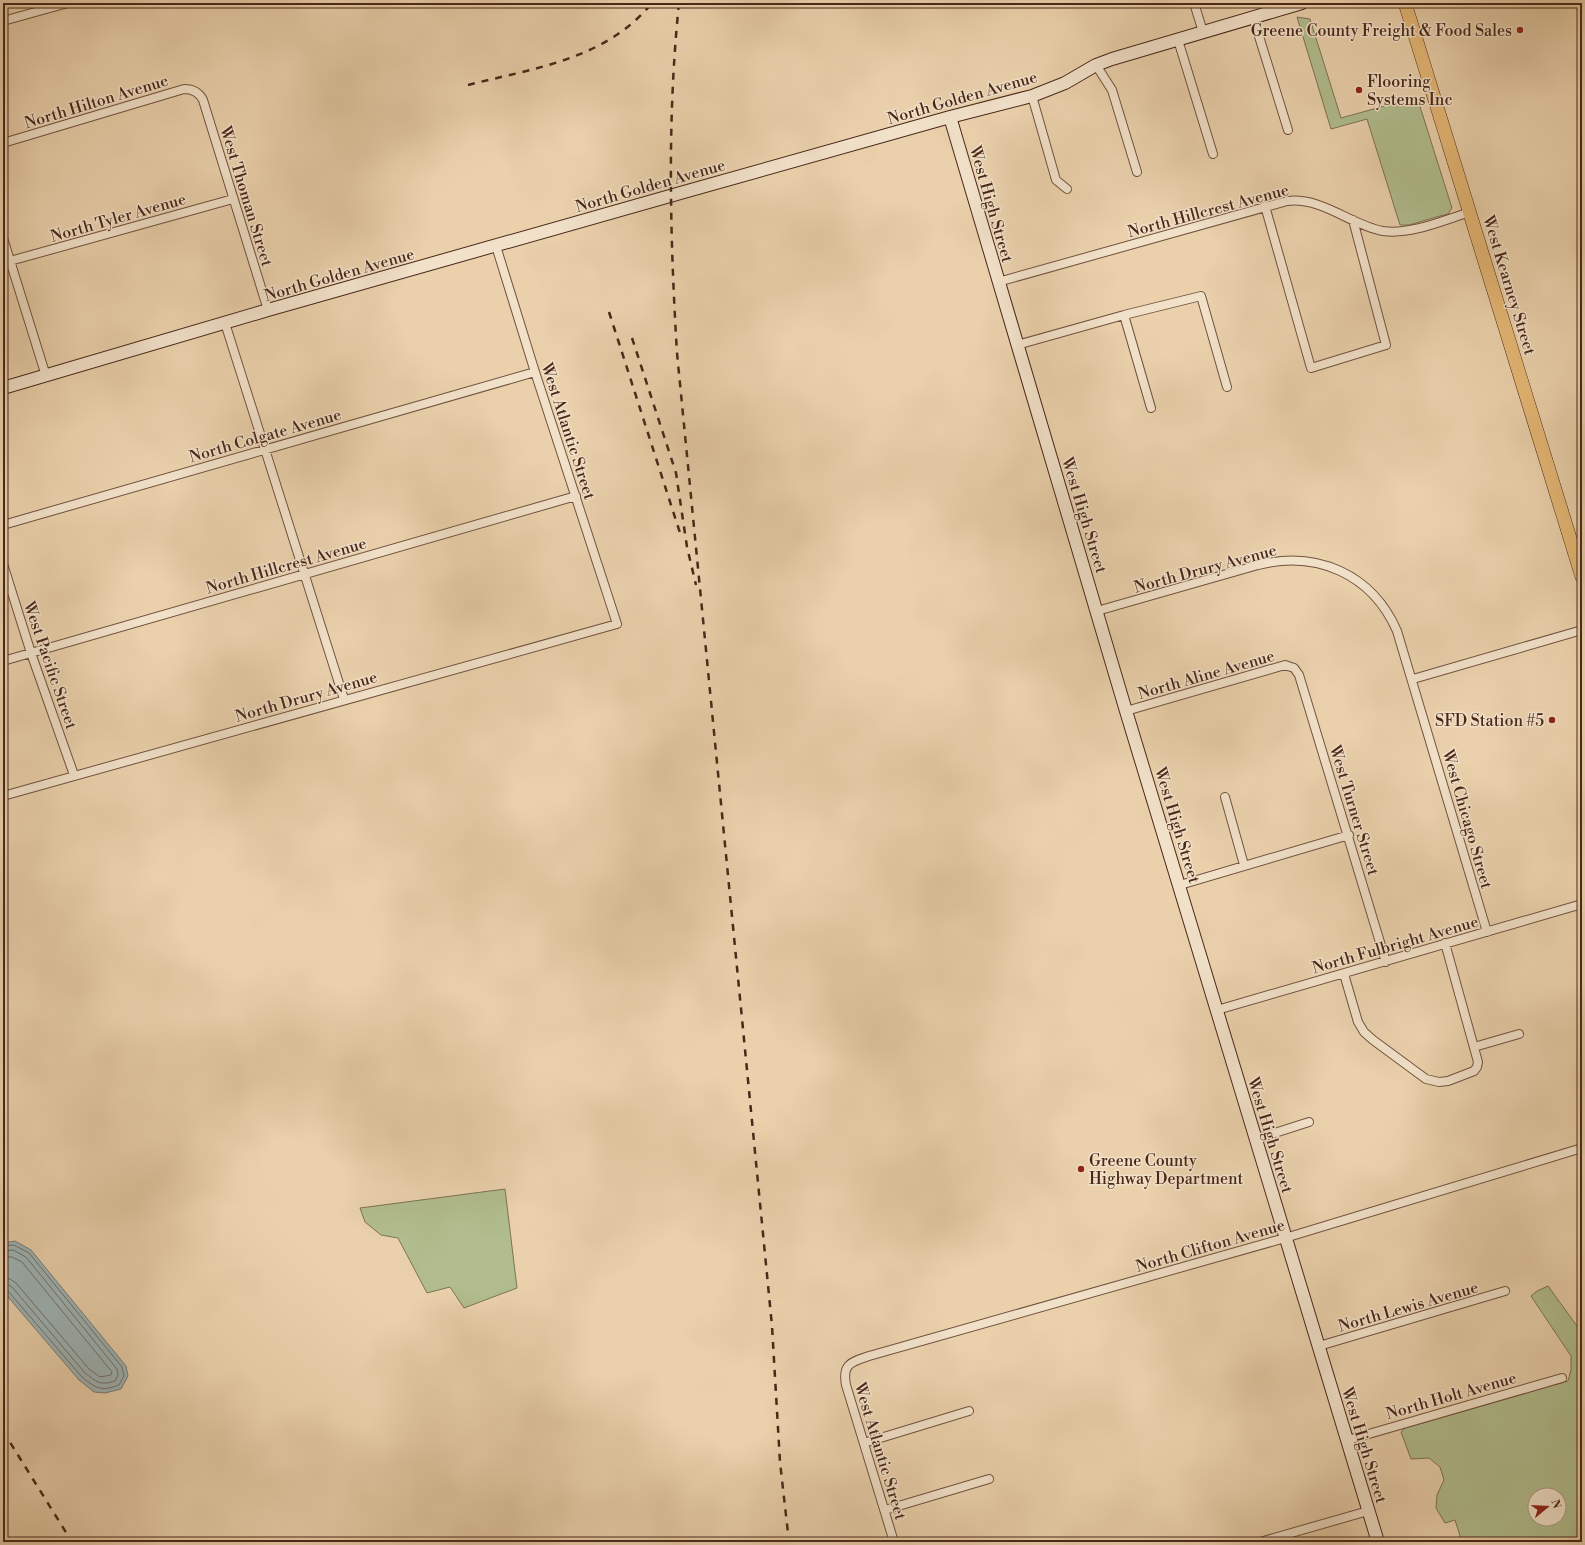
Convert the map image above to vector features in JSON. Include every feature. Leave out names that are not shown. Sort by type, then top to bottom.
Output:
[{"type":"main road","name":"West Kearney Street","points":[[1405,3],[1582,577]]},
{"type":"street","points":[[3,21],[68,3]]},
{"type":"street","points":[[1194,3],[1203,32]]},
{"type":"street","name":"North Golden Avenue","points":[[3,388],[268,310],[950,117],[1032,96],[1065,83],[1096,65],[1112,59],[1302,3]]},
{"type":"street","points":[[1253,17],[1288,130]]},
{"type":"street","points":[[1178,40],[1213,154]]},
{"type":"street","points":[[1096,65],[1112,90],[1137,172]]},
{"type":"street","name":"North Hilton Avenue","points":[[3,144],[184,90],[189,89],[196,92]]},
{"type":"street","name":"West Thoman Street","points":[[196,92],[203,100],[268,310]]},
{"type":"street","points":[[1032,96],[1056,180],[1067,189]]},
{"type":"street","name":"West High Street","points":[[950,117],[1126,711],[1378,1542]]},
{"type":"street","name":"North Tyler Avenue","points":[[10,261],[233,199]]},
{"type":"street","name":"North Hillcrest Avenue","points":[[998,282],[1265,206],[1288,201],[1306,201],[1378,230],[1398,232],[1412,230],[1470,212]]},
{"type":"street","points":[[1265,206],[1311,368],[1386,345],[1353,220]]},
{"type":"street","points":[[3,238],[46,376]]},
{"type":"street","name":"West Atlantic Street","points":[[496,246],[617,624]]},
{"type":"street","points":[[1017,346],[1124,315],[1201,296],[1227,387]]},
{"type":"street","points":[[1124,315],[1151,408]]},
{"type":"street","points":[[225,323],[344,699]]},
{"type":"street","name":"North Colgate Avenue","points":[[3,525],[536,372]]},
{"type":"street","name":"North Hillcrest Avenue","points":[[3,661],[576,496]]},
{"type":"street","name":"North Drury Avenue","points":[[1097,611],[1276,561],[1294,560],[1312,562],[1343,572]]},
{"type":"street","name":"West Pacific Street","points":[[3,564],[31,653],[74,775]]},
{"type":"street","name":"West Chicago Street","points":[[1343,572],[1366,588],[1379,601],[1389,615],[1397,631],[1487,932]]},
{"type":"street","name":"North Drury Avenue","points":[[3,796],[344,699],[617,624]]},
{"type":"street","points":[[1412,680],[1582,630]]},
{"type":"street","name":"North Aline Avenue","points":[[1126,711],[1284,665],[1294,668]]},
{"type":"street","name":"West Turner Street","points":[[1294,668],[1299,675],[1386,962]]},
{"type":"street","points":[[1225,798],[1244,865]]},
{"type":"street","points":[[1180,885],[1348,835]]},
{"type":"street","name":"North Fulbright Avenue","points":[[1217,1010],[1582,904]]},
{"type":"street","points":[[1344,974],[1356,1016],[1364,1032],[1426,1079],[1434,1082],[1444,1082],[1474,1072],[1478,1064],[1445,943]]},
{"type":"street","points":[[1474,1048],[1519,1034]]},
{"type":"street","points":[[1256,1139],[1309,1122]]},
{"type":"street","name":"North Clifton Avenue","points":[[847,1367],[851,1363],[869,1356],[1285,1238],[1582,1148]]},
{"type":"street","name":"North Lewis Avenue","points":[[1319,1346],[1505,1292]]},
{"type":"street","name":"West Atlantic Street","points":[[847,1367],[844,1374],[846,1385],[894,1542]]},
{"type":"street","name":"North Holt Avenue","points":[[1348,1440],[1562,1378]]},
{"type":"street","points":[[864,1443],[970,1411]]},
{"type":"street","points":[[885,1510],[989,1479]]},
{"type":"street","points":[[1260,1542],[1368,1511]]},
{"type":"green space","points":[[1297,17],[1310,19],[1341,118],[1417,97],[1452,208],[1448,214],[1409,225],[1400,225],[1367,119],[1331,129]]},
{"type":"green space","points":[[505,1189],[517,1288],[464,1308],[450,1287],[427,1293],[398,1238],[381,1235],[365,1222],[360,1208]]},
{"type":"green space","points":[[1548,1286],[1582,1333],[1582,1542],[1462,1542],[1455,1520],[1445,1523],[1436,1508],[1437,1495],[1444,1480],[1440,1467],[1429,1458],[1411,1459],[1401,1432],[1405,1428],[1568,1381],[1571,1370],[1571,1356],[1531,1296],[1537,1291]]},
{"type":"water","points":[[15,1241],[31,1250],[126,1366],[128,1376],[121,1389],[105,1393],[94,1392],[79,1380],[3,1291],[3,1243]]},
{"type":"railway","points":[[468,85],[543,67],[591,50],[613,37],[633,22],[652,3]]},
{"type":"railway","points":[[679,3],[675,47],[671,134],[671,222],[677,353],[772,1326],[780,1462],[789,1542]]},
{"type":"railway","points":[[609,312],[681,536]]},
{"type":"railway","points":[[632,338],[676,473],[687,547],[696,585]]},
{"type":"railway","points":[[3,1431],[72,1542]]},
{"type":"place","name":"Greene County Freight & Food Sales","points":[[1520,30]]},
{"type":"place","name":"Flooring Systems Inc","points":[[1359,90]]},
{"type":"place","name":"SFD Station #5","points":[[1552,720]]},
{"type":"place","name":"Greene County Highway Department","points":[[1081,1169]]}]
